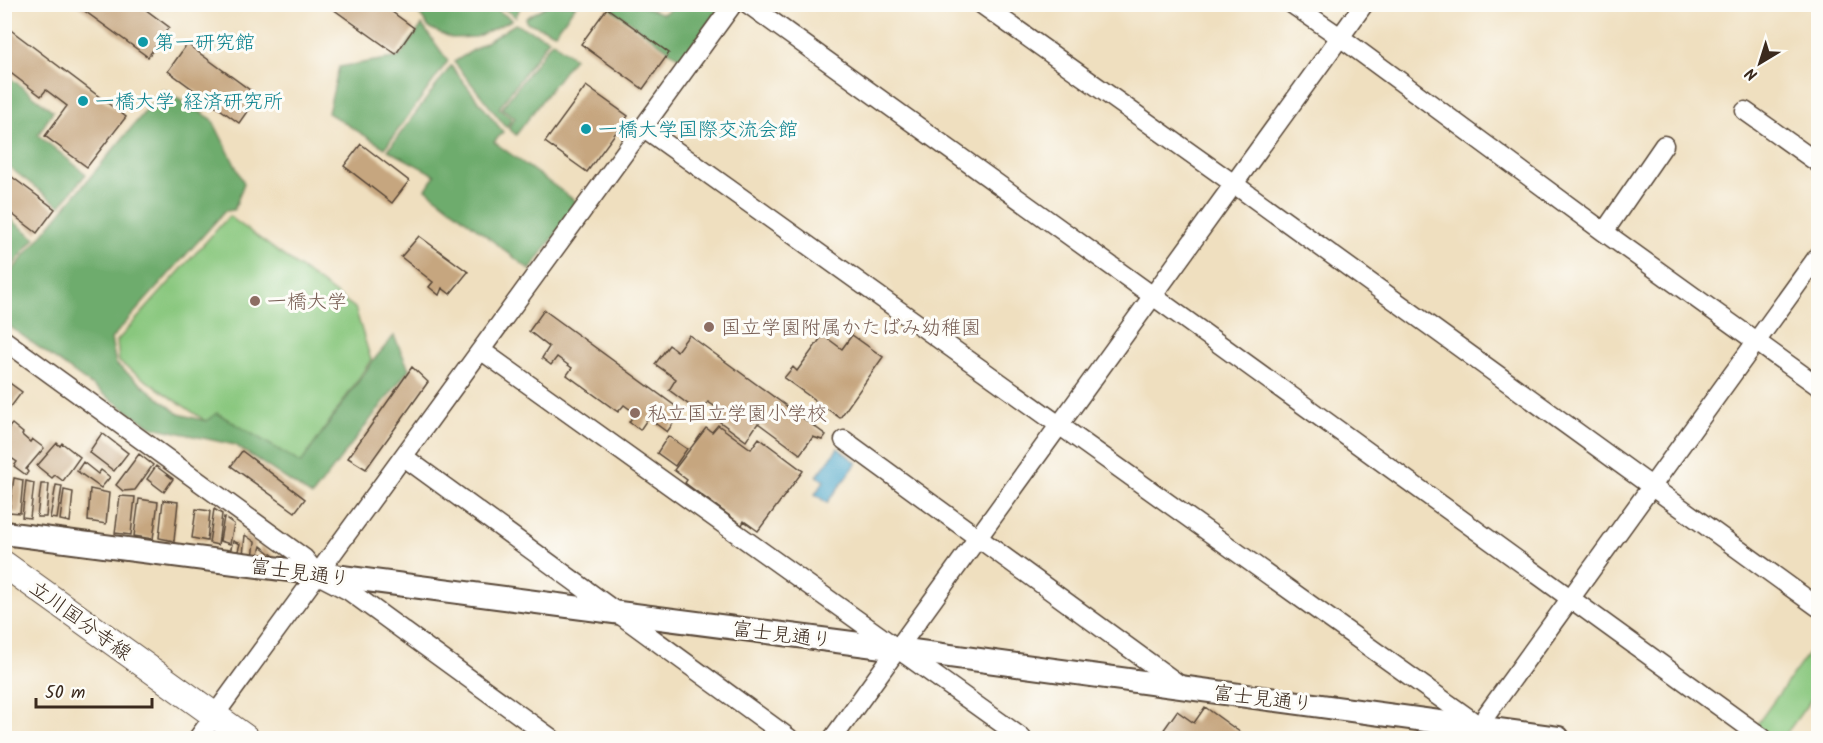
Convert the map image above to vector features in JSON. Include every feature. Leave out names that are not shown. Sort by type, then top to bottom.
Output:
[{"type":"main road","name":"立川国分寺線","points":[[4,564],[246,738]]},
{"type":"street","points":[[198,738],[733,4]]},
{"type":"street","points":[[748,4],[1763,738]]},
{"type":"street","points":[[981,4],[1234,184],[1818,607]]},
{"type":"street","points":[[1292,4],[1818,386]]},
{"type":"street","points":[[833,738],[1364,4]]},
{"type":"street","points":[[1745,111],[1818,163]]},
{"type":"street","points":[[644,128],[1489,733]]},
{"type":"street","points":[[1604,232],[1664,145]]},
{"type":"street","points":[[1489,733],[1487,714],[1818,256]]},
{"type":"street","points":[[4,340],[304,558],[318,575],[349,591],[551,738]]},
{"type":"street","points":[[482,351],[1022,738]]},
{"type":"street","points":[[844,440],[1185,688]]},
{"type":"street","points":[[404,457],[789,738]]},
{"type":"street","name":"富士見通り","points":[[4,533],[898,649],[1489,733],[1558,738]]},
{"type":"green space","points":[[413,5],[490,5],[512,20],[476,37],[452,38],[429,28]]},
{"type":"green space","points":[[498,5],[521,5],[516,17]]},
{"type":"green space","points":[[548,5],[576,5],[555,33],[526,22],[526,18]]},
{"type":"green space","points":[[606,5],[639,5],[663,14],[677,5],[722,5],[681,59]]},
{"type":"green space","points":[[515,24],[549,39],[499,108],[512,119],[506,127],[454,62]]},
{"type":"green space","points":[[422,25],[448,61],[385,148],[328,113],[339,67],[399,57]]},
{"type":"green space","points":[[552,41],[574,58],[516,135],[508,128],[515,118],[502,108]]},
{"type":"green space","points":[[451,66],[503,132],[494,142],[578,203],[530,270],[426,189],[435,175],[388,150]]},
{"type":"green space","points":[[5,74],[53,111],[38,135],[86,174],[60,206],[5,164]]},
{"type":"green space","points":[[163,90],[212,119],[244,183],[234,210],[225,211],[111,339],[116,364],[179,414],[206,421],[217,413],[301,463],[372,362],[394,336],[409,369],[312,496],[235,445],[153,427],[5,323],[5,279]]},
{"type":"green space","points":[[5,215],[35,238],[5,275]]},
{"type":"green space","points":[[229,216],[355,308],[371,360],[291,479],[119,362],[117,341]]},
{"type":"green space","points":[[1818,640],[1818,690],[1783,738],[1771,738],[1755,727]]},
{"type":"water","points":[[838,448],[857,463],[827,503],[815,494],[824,481],[817,476]]},
{"type":"building","name":"第一研究館","points":[[75,4],[138,4],[169,27],[148,57]]},
{"type":"building","points":[[326,4],[381,4],[414,28],[396,54]]},
{"type":"building","name":"一橋大学国際交流会館","points":[[607,8],[669,53],[643,89],[581,44]]},
{"type":"building","name":"一橋大学 経済研究所","points":[[4,25],[126,117],[87,167],[45,136],[67,106],[46,90],[41,96],[4,68]]},
{"type":"building","points":[[187,44],[258,96],[239,123],[168,71]]},
{"type":"building","name":"一橋大学国際交流会館","points":[[586,86],[628,116],[587,172],[545,142]]},
{"type":"building","points":[[361,144],[409,181],[392,203],[344,166]]},
{"type":"building","points":[[8,174],[55,209],[37,233],[4,208],[4,179]]},
{"type":"building","points":[[419,236],[468,272],[450,294],[442,288],[439,295],[429,287],[433,282],[401,257]]},
{"type":"building","points":[[544,310],[682,411],[667,432],[648,418],[640,430],[629,422],[635,413],[624,405],[618,412],[567,375],[572,368],[557,357],[551,365],[542,358],[549,347],[529,331]]},
{"type":"building","points":[[689,335],[826,435],[822,440],[813,437],[800,454],[758,423],[746,441],[712,416],[717,408],[708,402],[700,413],[669,390],[676,379],[655,364],[669,345],[677,351]]},
{"type":"building","points":[[823,335],[842,349],[852,335],[883,357],[840,418],[784,378],[793,367],[797,371]]},
{"type":"building","points":[[412,367],[428,382],[366,469],[348,458]]},
{"type":"building","points":[[4,379],[22,392],[4,416]]},
{"type":"building","points":[[12,424],[30,442],[32,439],[44,448],[26,469],[28,472],[26,475],[14,466],[17,462],[4,453],[4,433]]},
{"type":"building","points":[[718,425],[751,449],[759,438],[803,471],[758,531],[744,521],[742,525],[685,483],[687,480],[674,470],[706,428],[712,432]]},
{"type":"building","points":[[102,433],[128,453],[114,471],[89,452]]},
{"type":"building","points":[[668,436],[687,449],[675,466],[657,453]]},
{"type":"building","points":[[57,443],[60,446],[62,443],[80,457],[63,481],[55,475],[52,478],[37,466]]},
{"type":"building","points":[[242,451],[305,499],[295,512],[231,466]]},
{"type":"building","points":[[139,454],[153,465],[135,490],[123,491],[116,485]]},
{"type":"building","points":[[83,462],[98,474],[101,470],[110,477],[101,488],[77,471]]},
{"type":"building","points":[[156,466],[173,479],[164,492],[147,479]]},
{"type":"building","points":[[4,476],[9,477],[6,495],[4,495]]},
{"type":"building","points":[[14,478],[23,480],[20,513],[9,512]]},
{"type":"building","points":[[26,481],[34,483],[30,518],[22,517]]},
{"type":"building","points":[[41,484],[49,484],[46,517],[37,517]]},
{"type":"building","points":[[56,485],[62,486],[57,519],[50,518]]},
{"type":"building","points":[[90,489],[109,493],[106,524],[88,521]]},
{"type":"building","points":[[64,490],[73,492],[70,522],[60,520]]},
{"type":"building","points":[[120,496],[135,497],[131,535],[115,533]]},
{"type":"building","points":[[139,499],[158,502],[153,539],[134,536]]},
{"type":"building","points":[[163,500],[178,502],[174,541],[159,538]]},
{"type":"building","points":[[196,509],[210,511],[207,541],[192,538]]},
{"type":"building","points":[[214,509],[222,514],[218,545],[209,543]]},
{"type":"building","points":[[224,517],[234,524],[230,544],[220,541]]},
{"type":"building","points":[[245,535],[255,542],[253,558],[243,555]]},
{"type":"building","points":[[233,541],[240,544],[237,554],[230,552]]},
{"type":"building","points":[[261,546],[283,563],[257,560]]},
{"type":"building","points":[[1205,707],[1248,738],[1158,738],[1177,711],[1194,723]]},
{"type":"place","name":"第一研究館","points":[[143,42]]},
{"type":"place","name":"一橋大学 経済研究所","points":[[83,101]]},
{"type":"place","name":"一橋大学国際交流会館","points":[[586,129]]},
{"type":"place","name":"一橋大学","points":[[255,301]]},
{"type":"place","name":"国立学園附属かたばみ幼稚園","points":[[709,327]]},
{"type":"place","name":"私立国立学園小学校","points":[[635,413]]}]
